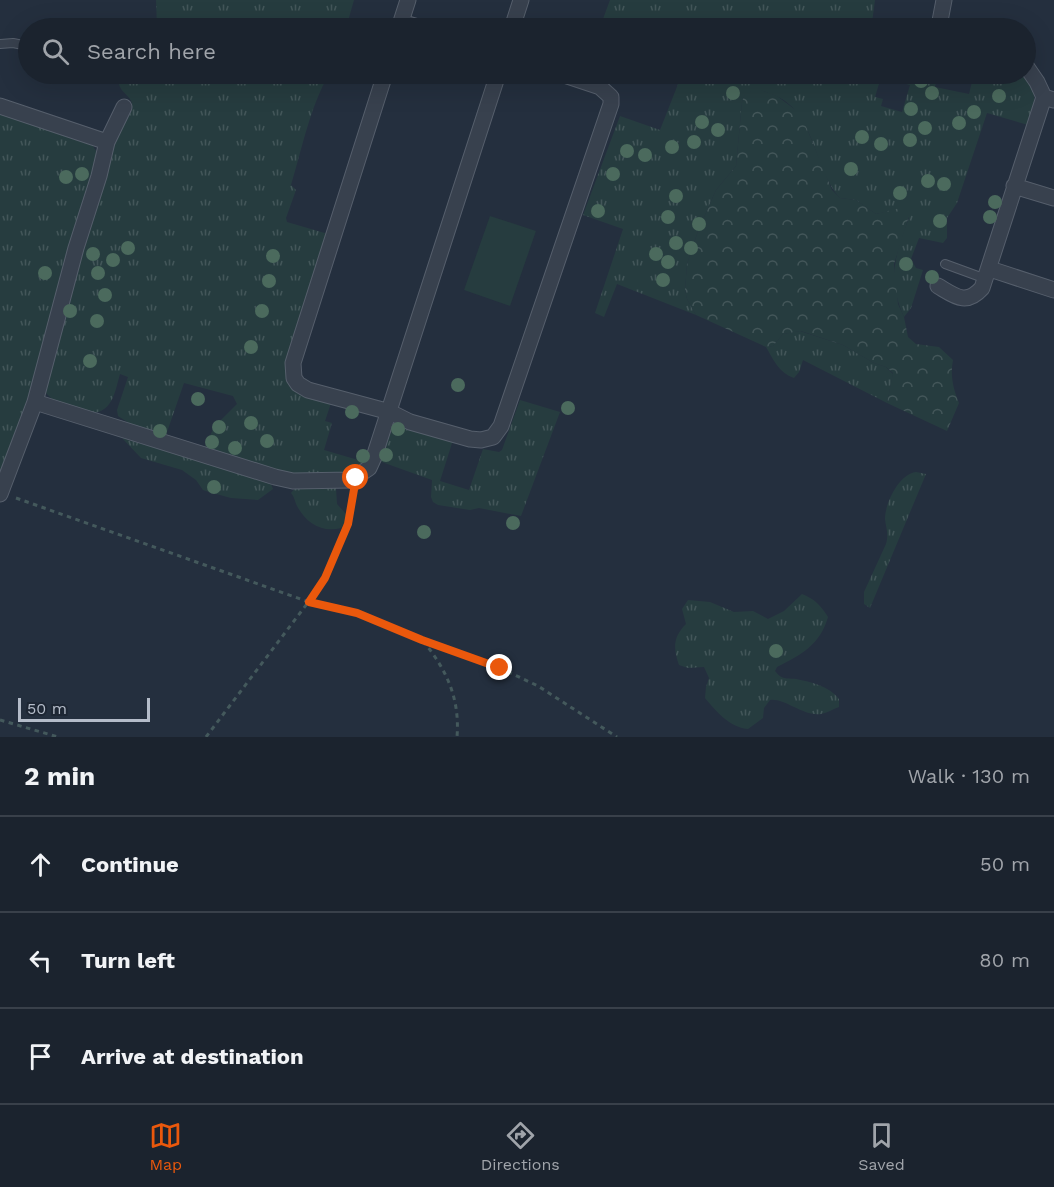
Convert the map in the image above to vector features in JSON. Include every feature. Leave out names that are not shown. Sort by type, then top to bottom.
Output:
[{"type":"street","points":[[402,18],[408,0]]},
{"type":"street","points":[[515,18],[521,0]]},
{"type":"street","points":[[941,18],[944,0]]},
{"type":"street","points":[[938,286],[960,298],[971,298],[982,288],[1014,186],[1049,98],[1036,81]]},
{"type":"street","points":[[382,84],[293,363],[293,372],[298,384],[308,390],[390,412],[410,422],[470,439],[482,440],[493,437],[501,426],[611,104],[611,97],[600,87],[591,84]]},
{"type":"street","points":[[35,402],[285,480],[341,481],[356,478],[371,463],[390,412],[495,84]]},
{"type":"street","points":[[0,106],[107,142]]},
{"type":"street","points":[[0,493],[35,402],[107,142],[124,108]]},
{"type":"street","points":[[1014,186],[1054,198]]},
{"type":"street","points":[[988,274],[1054,290]]},
{"type":"lane","points":[[0,44],[18,45]]},
{"type":"lane","points":[[945,264],[988,274]]},
{"type":"path","points":[[206,737],[325,578],[348,524],[356,478]]},
{"type":"path","points":[[0,493],[309,602],[357,613],[484,662],[538,687],[617,737]]},
{"type":"path","points":[[422,640],[442,665],[450,682],[457,709],[457,737]]},
{"type":"path","points":[[0,720],[58,737]]},
{"type":"green space","points":[[156,0],[354,0],[349,18],[157,18]]},
{"type":"green space","points":[[610,0],[875,0],[873,18],[603,18]]},
{"type":"green space","points":[[324,84],[307,128],[291,185],[296,190],[286,218],[287,222],[328,234],[288,370],[331,403],[325,421],[332,423],[324,450],[365,462],[356,473],[297,478],[205,447],[214,427],[237,404],[233,396],[184,383],[167,432],[162,435],[132,425],[118,416],[117,410],[128,377],[120,374],[115,393],[109,404],[93,413],[54,401],[44,391],[46,376],[117,136],[132,108],[131,101],[119,85]]},
{"type":"green space","points":[[678,84],[879,84],[875,97],[883,99],[881,106],[902,112],[910,85],[906,84],[936,84],[935,87],[969,94],[972,84],[1029,84],[1034,98],[1028,125],[987,113],[957,203],[947,218],[947,238],[943,243],[919,238],[911,259],[916,268],[923,270],[911,308],[904,317],[894,278],[900,243],[909,218],[904,208],[876,214],[856,200],[840,198],[824,171],[812,140],[797,112],[786,102],[758,90],[745,94],[742,102],[736,166],[716,190],[687,264],[685,290],[696,315],[617,284],[604,317],[595,313],[623,229],[583,215],[620,116],[660,130]]},
{"type":"green space","points":[[758,89],[777,96],[801,114],[832,190],[840,198],[856,200],[876,214],[904,207],[910,213],[894,264],[898,304],[904,317],[908,337],[916,344],[939,347],[953,360],[953,382],[959,403],[947,431],[887,403],[893,373],[886,367],[874,363],[843,345],[801,331],[783,334],[773,346],[766,347],[696,315],[687,299],[685,290],[687,264],[698,231],[716,190],[736,166],[742,102],[745,93]]},
{"type":"green space","points":[[0,111],[91,143],[98,154],[40,361],[0,480]]},
{"type":"green space","points":[[490,216],[536,231],[510,306],[464,290]]},
{"type":"green space","points":[[800,331],[843,345],[874,363],[886,367],[893,374],[887,403],[803,360],[794,378],[784,373],[766,347],[773,346],[783,334]]},
{"type":"green space","points":[[520,400],[560,412],[521,516],[479,508],[470,510],[438,505],[431,497],[432,480],[379,461],[393,428],[400,424],[453,440],[440,481],[469,490],[483,449],[499,452],[502,450]]},
{"type":"green space","points":[[122,438],[265,481],[271,484],[273,489],[258,500],[231,498],[203,490],[196,480],[182,470],[141,458]]},
{"type":"green space","points":[[916,472],[926,474],[870,608],[864,604],[864,592],[886,544],[887,505],[894,490],[904,478]]},
{"type":"green space","points":[[332,485],[336,488],[337,504],[346,514],[346,522],[341,528],[321,528],[305,517],[291,493],[296,487]]},
{"type":"green space","points":[[802,594],[817,603],[828,617],[815,642],[802,653],[777,667],[775,671],[784,678],[796,679],[825,688],[839,699],[839,707],[815,714],[770,700],[764,708],[763,718],[748,729],[741,728],[724,718],[705,698],[709,678],[704,667],[688,668],[679,665],[675,643],[686,624],[682,609],[688,600],[710,602],[734,612],[753,611],[768,619],[784,611]]},
{"type":"route","points":[[356,478],[348,524],[325,578],[309,602],[346,609],[500,668]]}]
